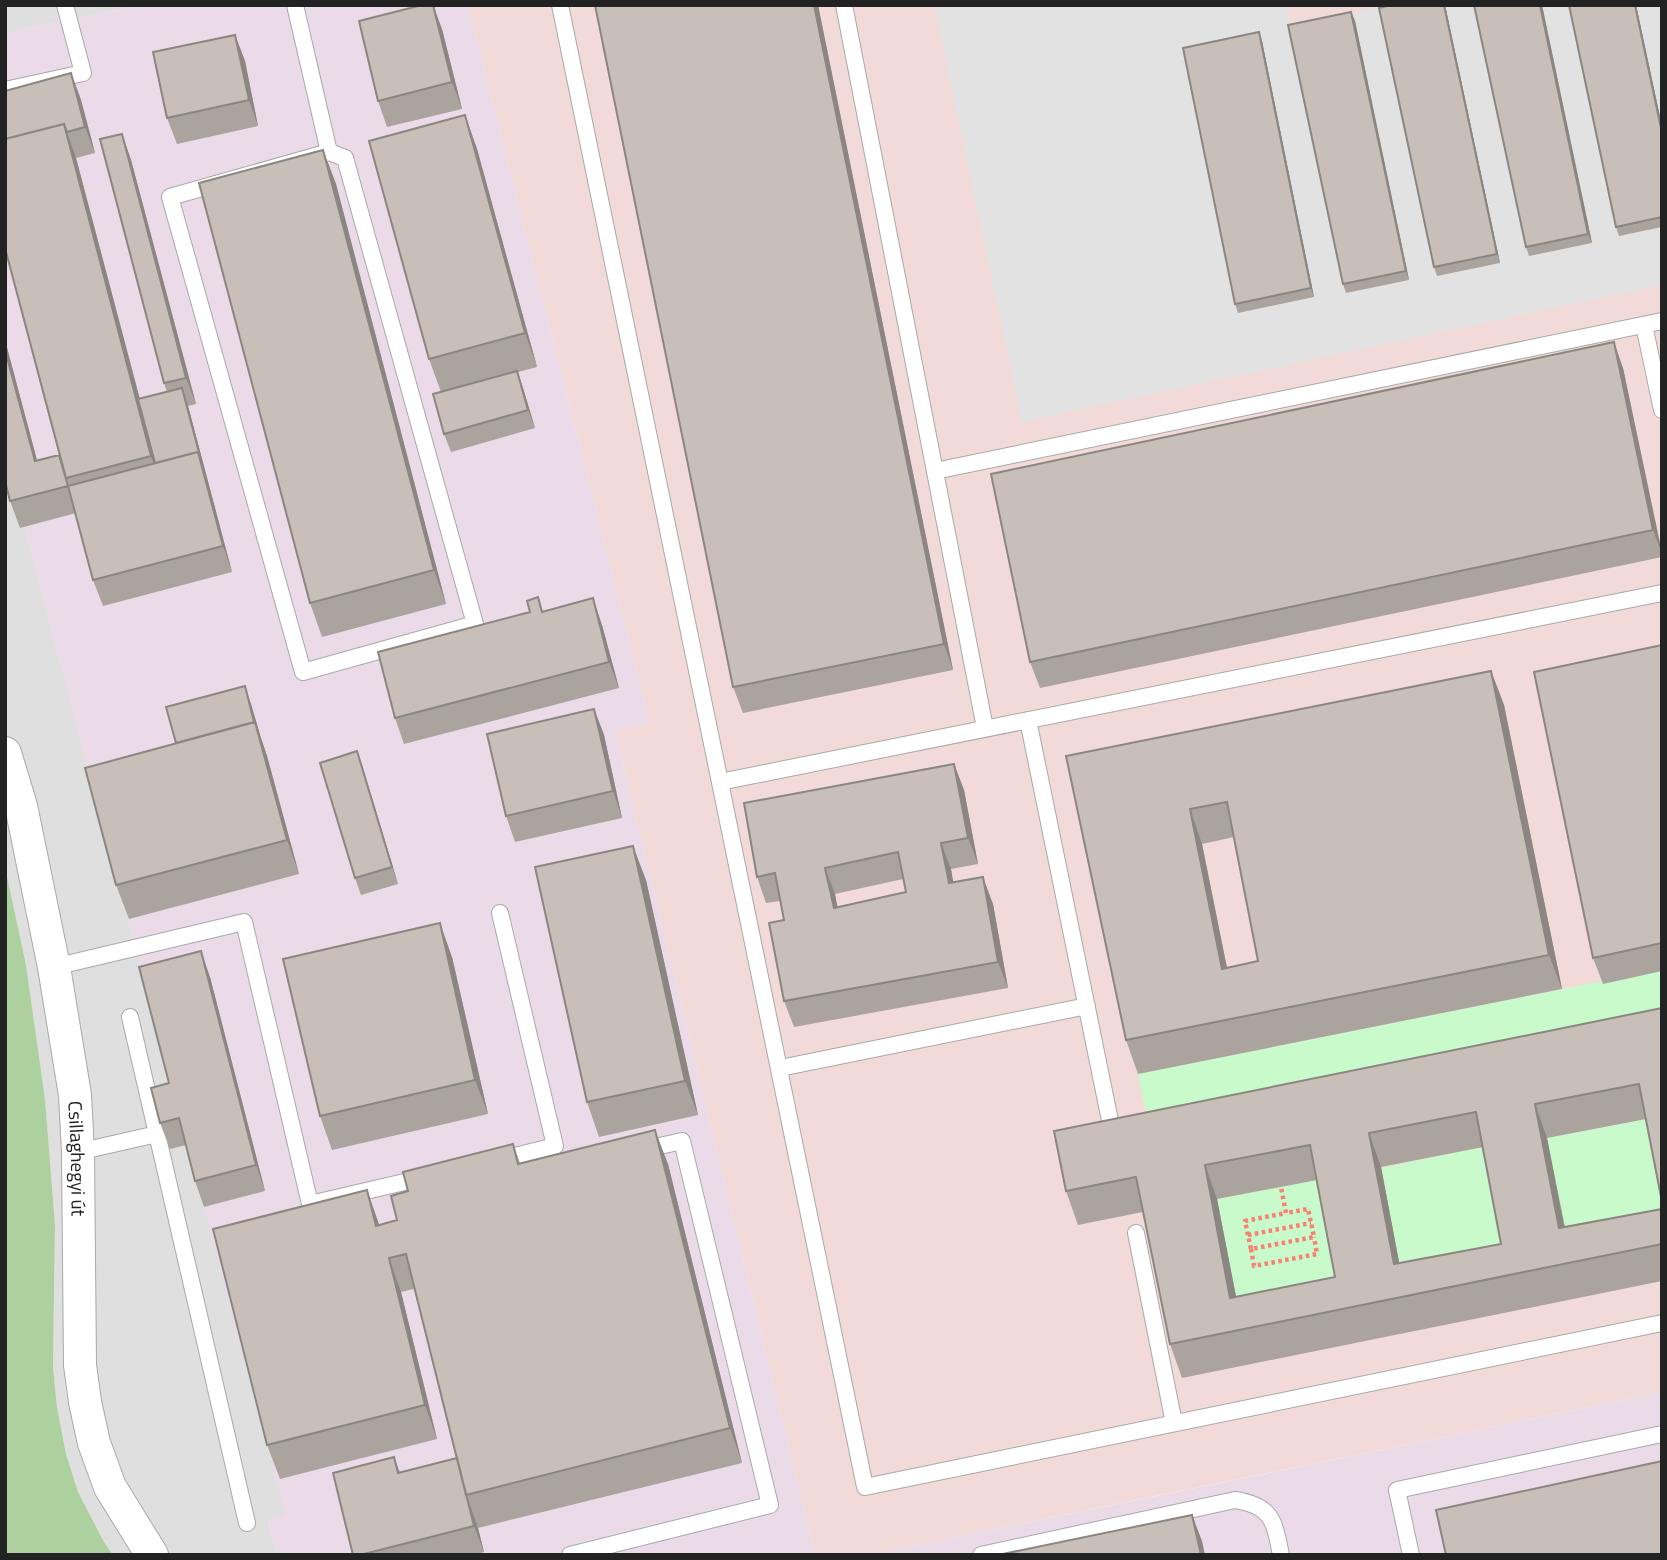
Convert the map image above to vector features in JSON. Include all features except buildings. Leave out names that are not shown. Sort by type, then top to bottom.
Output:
[{"type":"street","name":"Csillaghegyi út","points":[[5,753],[20,806],[54,967],[75,1095],[80,1365],[85,1402],[94,1443],[110,1487],[152,1555]]},
{"type":"lane","points":[[5,90],[83,74],[65,5]]},
{"type":"lane","points":[[295,5],[329,152]]},
{"type":"lane","points":[[560,5],[865,1487],[1662,1323]]},
{"type":"lane","points":[[844,5],[985,729]]},
{"type":"lane","points":[[329,152],[345,158],[475,624],[303,672],[170,197],[329,152]]},
{"type":"lane","points":[[935,471],[1662,321]]},
{"type":"lane","points":[[1644,325],[1662,411]]},
{"type":"lane","points":[[720,782],[1662,593]]},
{"type":"lane","points":[[1028,720],[1116,1149]]},
{"type":"lane","points":[[487,1162],[556,1152],[500,913]]},
{"type":"lane","points":[[54,967],[244,922],[310,1204],[446,1172]]},
{"type":"lane","points":[[780,1068],[1087,1006]]},
{"type":"lane","points":[[130,1017],[247,1522]]},
{"type":"lane","points":[[78,1152],[157,1134]]},
{"type":"lane","points":[[570,1555],[770,1505],[682,1141],[628,1153]]},
{"type":"lane","points":[[1136,1233],[1174,1423]]},
{"type":"lane","points":[[1411,1555],[1397,1490],[1662,1434]]},
{"type":"lane","points":[[981,1555],[1235,1500],[1262,1508],[1271,1518],[1281,1555]]},
{"type":"path","points":[[1278,1175],[1286,1213]]},
{"type":"path","points":[[1308,1209],[1317,1254],[1254,1266],[1245,1221],[1286,1213],[1308,1209]]},
{"type":"path","points":[[1248,1235],[1311,1223]]},
{"type":"path","points":[[1251,1249],[1314,1237]]},
{"type":"shaded area","points":[[5,5],[142,5],[18,30],[5,36]]},
{"type":"shaded area","points":[[142,5],[468,5],[650,723],[615,731],[815,1555],[278,1555],[268,1521],[285,1514],[5,453],[5,36],[18,30]]},
{"type":"shaded area","points":[[468,5],[1662,5],[1662,1392],[868,1555],[815,1555],[615,731],[650,723]]},
{"type":"shaded area","points":[[934,5],[1287,5],[1292,26],[1390,5],[1662,5],[1662,285],[1022,422]]},
{"type":"shaded area","points":[[5,453],[286,1515],[268,1521],[278,1555],[113,1555],[78,1492],[66,1454],[53,1367],[55,1225],[45,1099],[26,965],[5,867]]},
{"type":"shaded area","points":[[1662,1392],[1662,1555],[868,1555],[1318,1463]]},
{"type":"green space","points":[[5,867],[26,965],[45,1099],[55,1225],[53,1367],[57,1407],[66,1454],[78,1492],[113,1555],[5,1555]]},
{"type":"green space","points":[[1662,969],[1662,1045],[1153,1147],[1138,1074]]},
{"type":"green space","points":[[1651,1118],[1662,1172],[1662,1245],[1571,1262],[1547,1138]]},
{"type":"green space","points":[[1488,1146],[1514,1278],[1406,1298],[1381,1168]]},
{"type":"green space","points":[[1322,1179],[1348,1311],[1243,1332],[1217,1199]]}]
